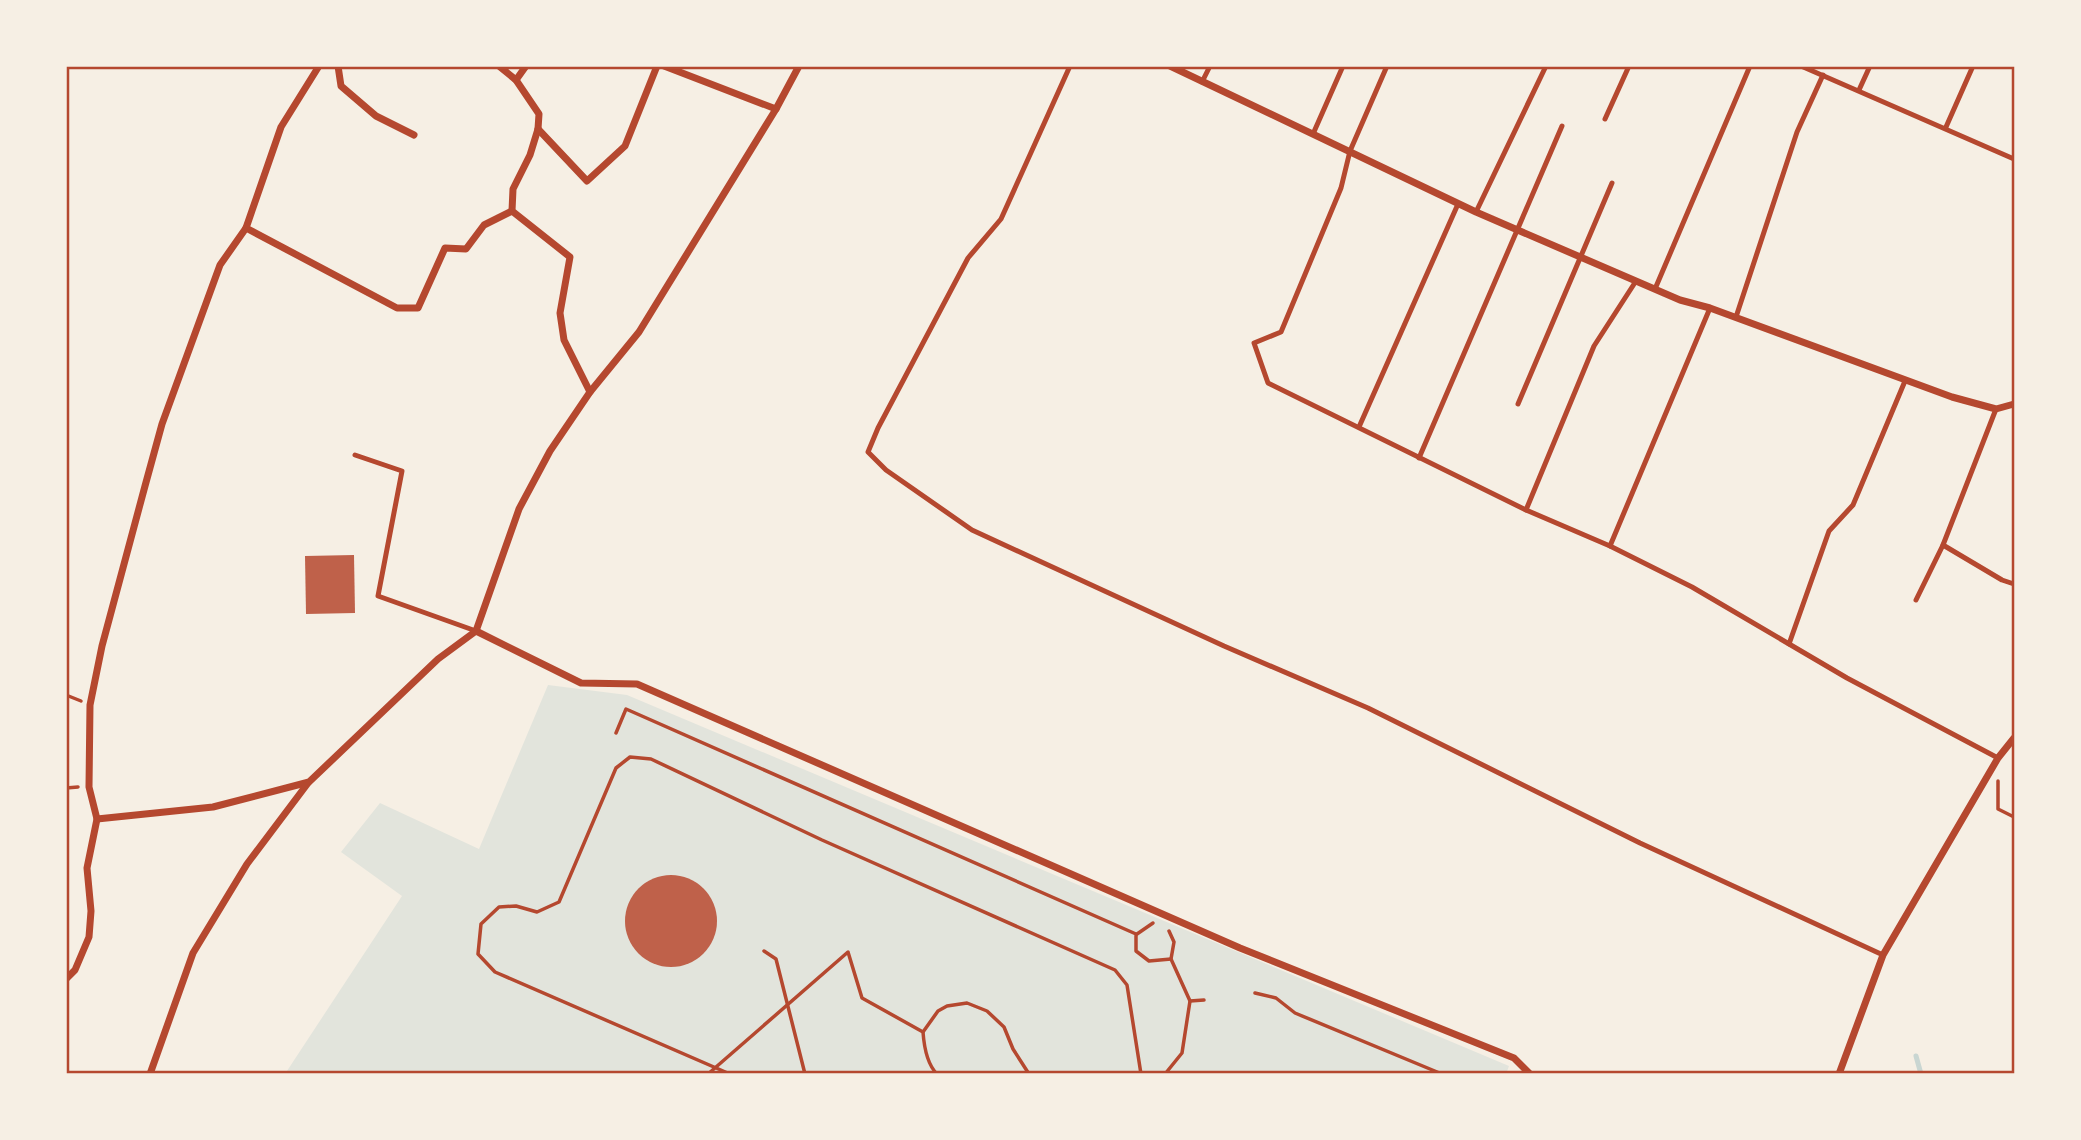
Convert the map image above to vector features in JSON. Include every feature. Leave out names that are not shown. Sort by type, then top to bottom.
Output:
[{"type":"street","points":[[66,979],[75,970],[89,937],[91,911],[87,868],[97,819],[89,787],[90,705],[102,646],[162,424],[220,265],[246,228],[281,127],[319,66]]},
{"type":"street","points":[[338,66],[341,86],[376,116],[414,135]]},
{"type":"street","points":[[499,66],[516,80],[539,114],[538,129],[530,155],[513,190],[512,211]]},
{"type":"street","points":[[516,80],[526,66]]},
{"type":"street","points":[[538,129],[587,181],[625,146],[657,66]]},
{"type":"street","points":[[664,66],[776,109]]},
{"type":"street","points":[[150,1073],[193,953],[247,864],[309,782],[438,659],[476,631],[519,509],[550,451],[590,391],[639,332],[776,109],[799,66]]},
{"type":"street","points":[[1170,66],[1458,204],[1680,300],[1736,317],[1905,381],[1996,409],[2014,404]]},
{"type":"street","points":[[246,228],[397,308],[418,308],[445,248],[466,249],[484,225],[512,211]]},
{"type":"street","points":[[512,211],[570,257],[559,313],[564,340],[590,391]]},
{"type":"street","points":[[476,631],[580,683],[637,684],[1240,948],[1514,1058],[1530,1073]]},
{"type":"street","points":[[1839,1073],[1883,955],[1998,758],[2014,738]]},
{"type":"street","points":[[97,819],[213,807],[309,782]]},
{"type":"lane","points":[[1070,66],[1001,219],[968,258],[878,428],[868,452],[886,470],[972,530],[1224,646],[1368,708],[1640,843],[1883,955]]},
{"type":"lane","points":[[1202,82],[1210,66]]},
{"type":"lane","points":[[1313,134],[1343,66]]},
{"type":"lane","points":[[1387,66],[1350,151],[1341,188],[1280,332],[1254,343],[1268,383],[1526,510],[1611,546],[1692,587],[1789,644],[1998,758]]},
{"type":"lane","points":[[1476,212],[1546,66]]},
{"type":"lane","points":[[1605,119],[1629,66]]},
{"type":"lane","points":[[1655,289],[1750,66]]},
{"type":"lane","points":[[1859,90],[1870,66]]},
{"type":"lane","points":[[1946,127],[1973,66]]},
{"type":"lane","points":[[1805,67],[2014,159]]},
{"type":"lane","points":[[1736,317],[1797,132],[1823,75]]},
{"type":"lane","points":[[1419,458],[1562,126]]},
{"type":"lane","points":[[1518,404],[1612,183]]},
{"type":"lane","points":[[1359,427],[1458,204]]},
{"type":"lane","points":[[1526,510],[1594,346],[1636,281]]},
{"type":"lane","points":[[1611,546],[1710,308]]},
{"type":"lane","points":[[1789,644],[1829,531],[1853,505],[1905,381]]},
{"type":"lane","points":[[1916,600],[1943,545],[1996,409]]},
{"type":"lane","points":[[355,455],[402,471],[378,596],[476,631]]},
{"type":"lane","points":[[1943,545],[2002,580],[2014,584]]},
{"type":"path","points":[[616,733],[626,709],[1136,934]]},
{"type":"path","points":[[730,1073],[495,972],[478,954],[481,924],[499,907],[516,906],[537,912],[559,902],[616,768],[631,757],[651,759],[835,846],[1115,970],[1127,985],[1141,1073]]},
{"type":"path","points":[[1998,758],[1998,809],[2014,817]]},
{"type":"path","points":[[1136,934],[1151,923],[1169,929],[1174,942],[1171,959],[1190,1001],[1182,1053],[1165,1073]]},
{"type":"path","points":[[1136,934],[1136,951],[1149,961],[1171,959]]},
{"type":"path","points":[[764,951],[776,959],[805,1073]]},
{"type":"path","points":[[708,1073],[848,952],[862,998],[923,1032]]},
{"type":"path","points":[[1255,993],[1276,998],[1296,1013],[1441,1073]]},
{"type":"path","points":[[1190,1001],[1204,1000]]},
{"type":"path","points":[[937,1073],[933,1071],[924,1046],[923,1032],[938,1011],[947,1006],[967,1003],[987,1011],[1004,1027],[1013,1049],[1029,1073]]},
{"type":"shaded area","points":[[548,685],[627,695],[1509,1066],[1506,1074],[285,1074],[402,896],[341,852],[380,803],[479,849]]},
{"type":"building","points":[[354,555],[355,613],[306,614],[305,556]]},
{"type":"building","points":[[662,875],[680,875],[697,882],[710,895],[717,912],[717,930],[710,947],[697,960],[680,967],[662,967],[645,960],[632,947],[625,930],[625,912],[632,895],[645,882]]},
{"type":"waterway","points":[[1916,1056],[1921,1074]]}]
